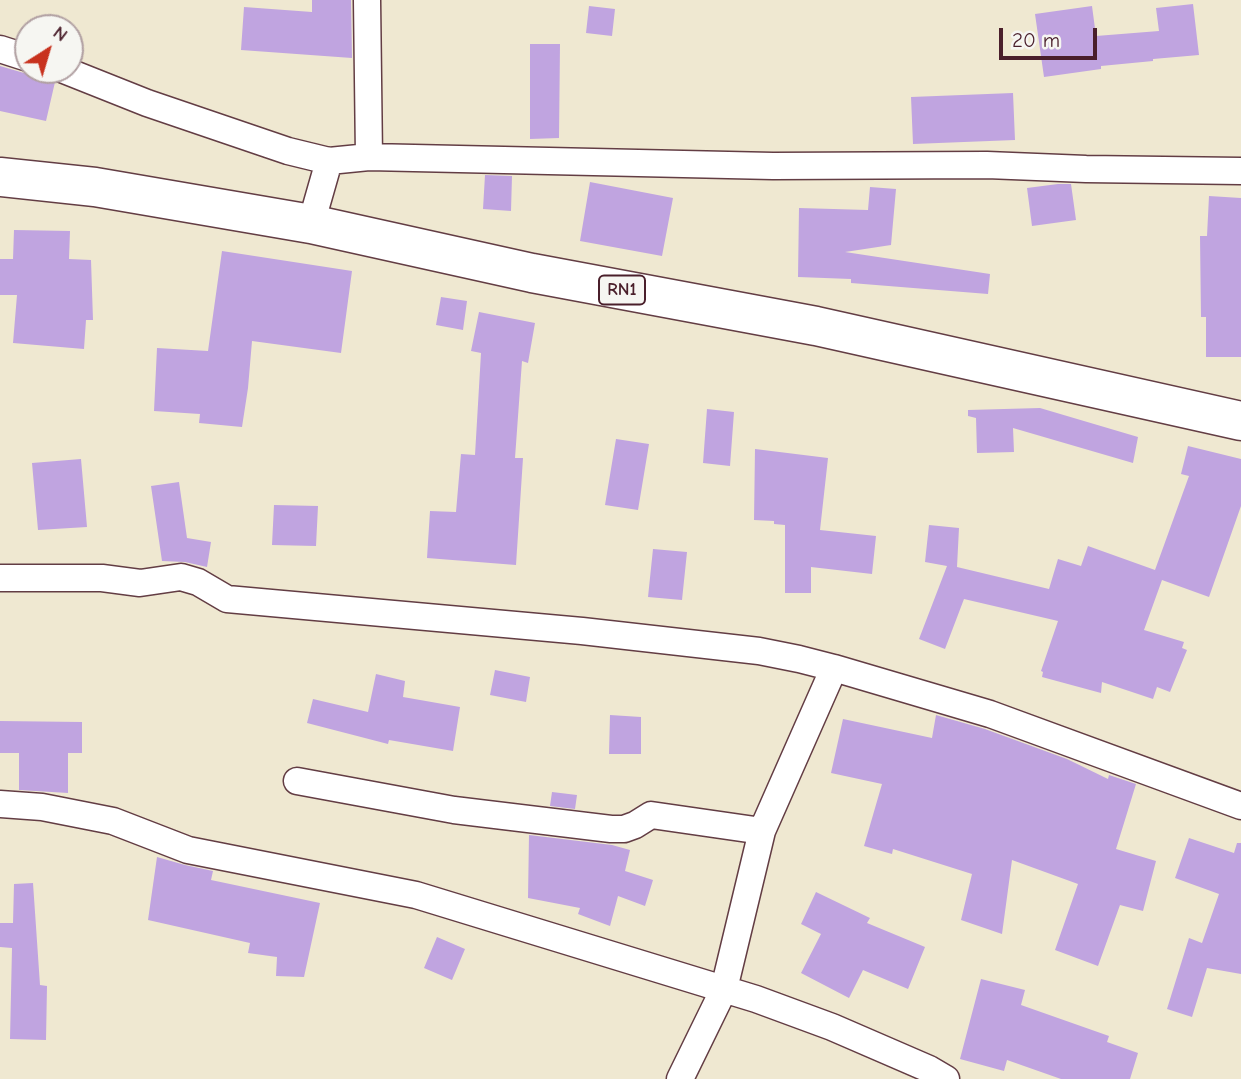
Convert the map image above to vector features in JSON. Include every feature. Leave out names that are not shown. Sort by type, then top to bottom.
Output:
[{"type":"highway","name":"RN1","points":[[0,177],[94,187],[311,224],[532,273],[816,326],[1241,421]]},
{"type":"street","points":[[367,0],[369,157]]},
{"type":"street","points":[[84,78],[219,128],[288,151],[329,161],[369,157],[773,166],[987,165],[1241,171]]},
{"type":"street","points":[[311,224],[329,161]]},
{"type":"street","points":[[0,578],[102,579],[140,583],[181,577],[198,582],[227,599],[582,631],[759,651],[834,668],[990,714],[1241,806]]},
{"type":"street","points":[[680,1079],[724,989],[762,831],[834,668]]},
{"type":"street","points":[[297,781],[454,810],[611,829],[624,829],[651,815],[762,831]]},
{"type":"street","points":[[0,804],[42,807],[113,821],[188,850],[416,895],[756,999],[832,1027],[946,1079]]},
{"type":"building","points":[[312,0],[351,0],[352,58],[241,50],[244,7],[312,12]]},
{"type":"building","points":[[1193,4],[1199,55],[1101,66],[1101,69],[1044,77],[1035,14],[1092,6],[1096,36],[1159,31],[1156,8]]},
{"type":"building","points":[[589,6],[615,9],[612,36],[586,33]]},
{"type":"building","points":[[530,44],[560,44],[559,138],[530,139]]},
{"type":"building","points":[[0,66],[14,70],[14,84],[55,84],[46,121],[0,111]]},
{"type":"building","points":[[1013,93],[1015,140],[913,144],[911,97]]},
{"type":"building","points":[[485,175],[512,176],[511,211],[483,209]]},
{"type":"building","points":[[590,182],[673,198],[662,256],[580,241]]},
{"type":"building","points":[[1071,184],[1076,220],[1032,226],[1027,188]]},
{"type":"building","points":[[870,187],[896,189],[891,245],[845,252],[990,274],[988,294],[851,283],[851,279],[798,277],[799,208],[868,210]]},
{"type":"building","points":[[1209,196],[1241,198],[1241,357],[1206,357],[1206,317],[1201,317],[1200,236],[1207,236]]},
{"type":"building","points":[[14,230],[70,231],[69,259],[91,260],[93,320],[86,320],[84,349],[13,343],[17,295],[0,295],[0,259],[13,259]]},
{"type":"building","points":[[222,251],[352,271],[341,353],[252,341],[242,427],[199,423],[200,414],[154,411],[157,348],[208,351]]},
{"type":"building","points":[[441,297],[467,301],[463,330],[436,325]]},
{"type":"building","points":[[479,312],[535,323],[528,363],[522,361],[515,458],[523,458],[516,565],[427,558],[430,511],[456,512],[461,454],[475,455],[481,353],[471,351]]},
{"type":"building","points":[[1040,408],[1138,437],[1133,463],[1013,428],[1014,452],[977,453],[976,418],[968,416],[968,410]]},
{"type":"building","points":[[707,409],[734,412],[730,466],[703,463]]},
{"type":"building","points":[[616,439],[649,444],[638,510],[605,505]]},
{"type":"building","points":[[1188,446],[1241,459],[1241,506],[1209,597],[1162,580],[1144,630],[1184,642],[1182,648],[1187,650],[1170,692],[1157,687],[1153,699],[1102,682],[1101,693],[1042,677],[1041,671],[1058,621],[964,599],[945,649],[919,639],[947,566],[925,562],[929,525],[959,528],[957,567],[1049,589],[1058,559],[1081,566],[1088,546],[1155,570],[1189,476],[1181,474]]},
{"type":"building","points":[[755,449],[828,458],[820,530],[876,536],[872,574],[811,567],[811,593],[785,593],[785,525],[774,524],[774,521],[754,520]]},
{"type":"building","points":[[81,459],[87,527],[38,530],[32,463]]},
{"type":"building","points":[[179,482],[187,538],[211,542],[207,567],[162,561],[151,486]]},
{"type":"building","points":[[274,505],[318,506],[316,546],[272,545]]},
{"type":"building","points":[[653,549],[687,552],[682,600],[648,597]]},
{"type":"building","points":[[495,670],[530,677],[526,702],[490,695]]},
{"type":"building","points":[[376,674],[405,681],[403,697],[460,707],[453,751],[389,740],[388,744],[307,723],[313,699],[368,712]]},
{"type":"building","points":[[610,715],[641,717],[641,754],[609,754]]},
{"type":"building","points":[[936,715],[985,729],[1067,759],[1108,779],[1109,775],[1136,784],[1116,849],[1156,861],[1143,911],[1120,905],[1098,966],[1055,950],[1078,884],[1012,860],[1002,934],[961,920],[972,874],[893,849],[892,854],[864,846],[882,784],[831,773],[843,719],[932,738]]},
{"type":"building","points":[[0,721],[82,722],[82,753],[68,753],[68,793],[19,790],[19,753],[0,753]]},
{"type":"building","points":[[552,792],[577,795],[575,809],[550,806]]},
{"type":"building","points":[[529,835],[612,845],[630,850],[625,871],[653,880],[645,906],[618,896],[610,926],[578,914],[580,908],[528,898]]},
{"type":"building","points":[[1189,838],[1234,853],[1237,843],[1241,843],[1241,974],[1207,968],[1192,1017],[1167,1009],[1189,938],[1202,943],[1219,894],[1175,878]]},
{"type":"building","points":[[157,857],[213,871],[211,880],[320,903],[304,977],[276,976],[277,957],[248,953],[250,943],[148,920]]},
{"type":"building","points":[[33,883],[40,985],[47,986],[46,1040],[10,1039],[12,948],[0,947],[0,923],[13,923],[14,884]]},
{"type":"building","points":[[816,892],[870,918],[867,923],[925,947],[908,989],[863,970],[849,998],[801,973],[821,934],[801,924]]},
{"type":"building","points":[[437,937],[465,949],[452,980],[424,968]]},
{"type":"building","points":[[981,979],[1025,990],[1021,1005],[1109,1036],[1107,1042],[1138,1053],[1130,1079],[1061,1079],[1007,1060],[1004,1071],[960,1059]]}]
